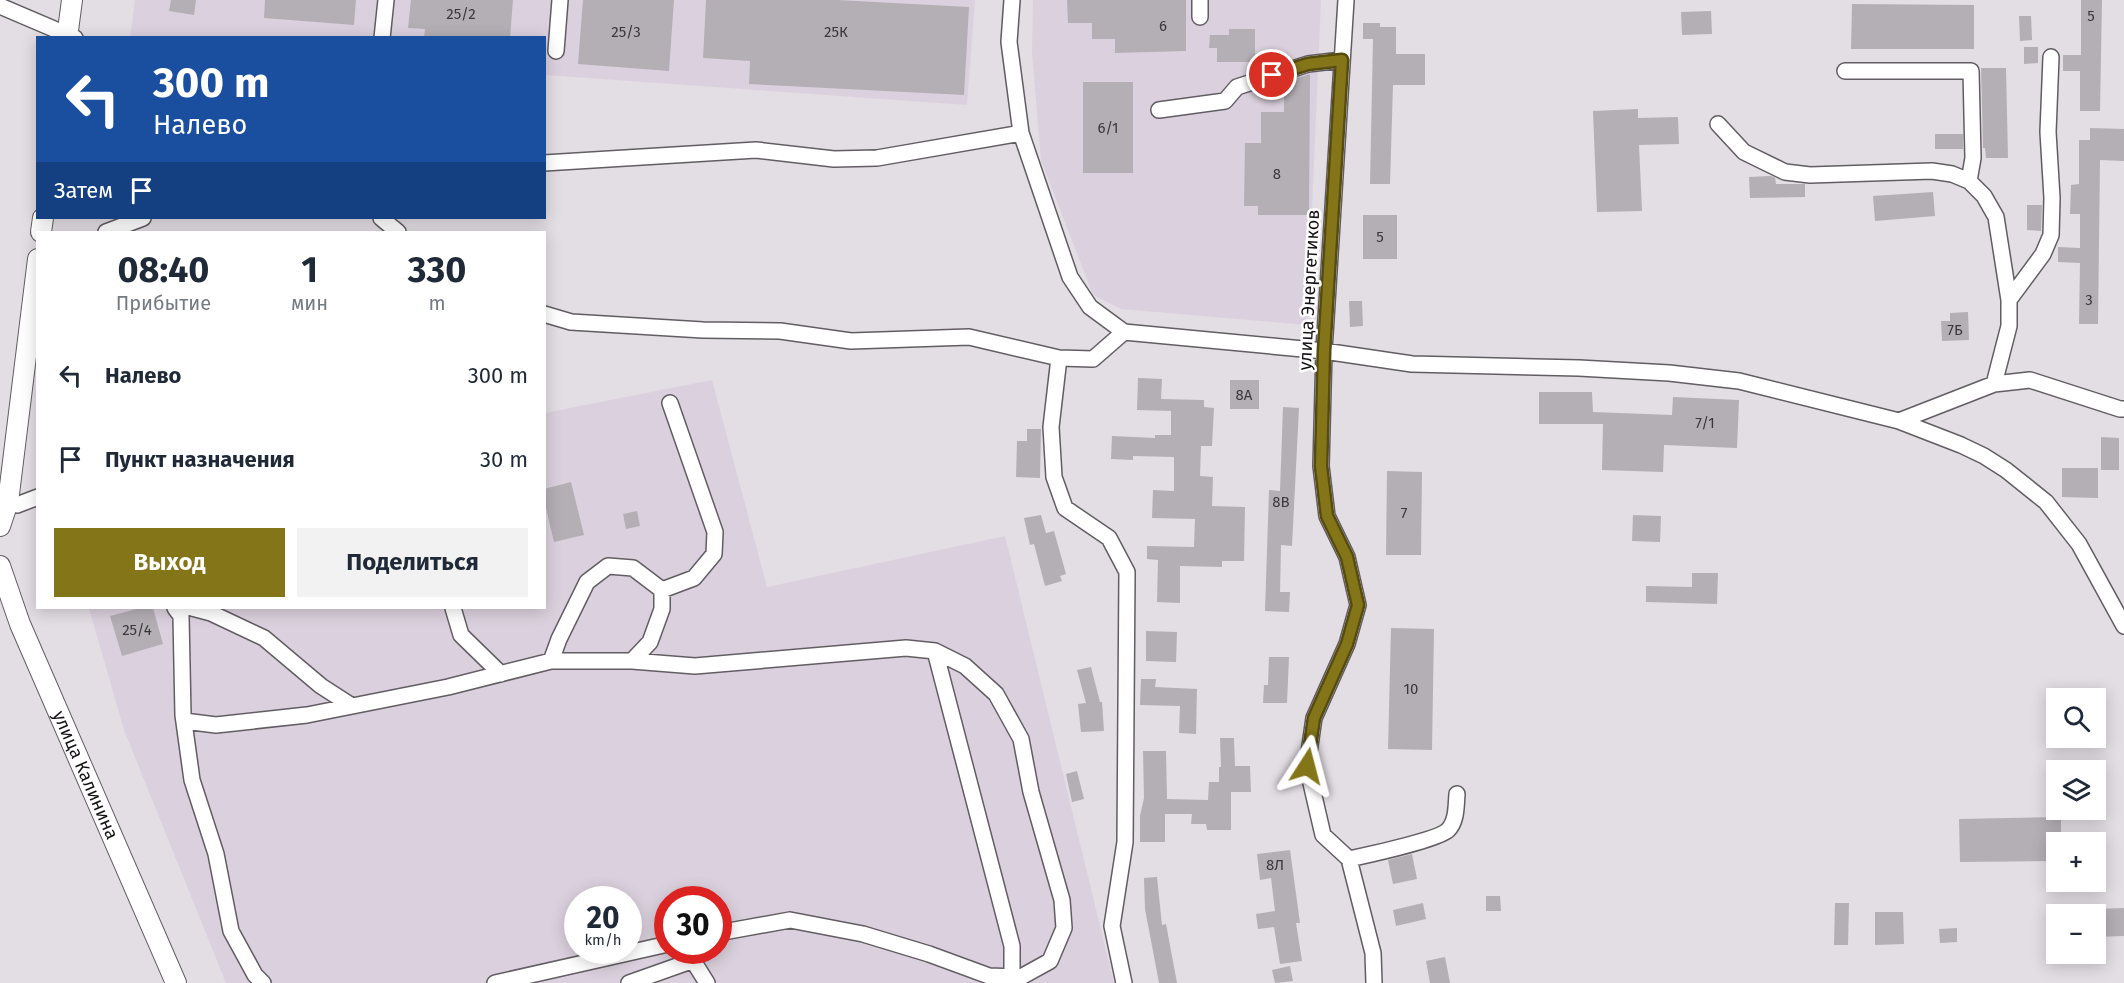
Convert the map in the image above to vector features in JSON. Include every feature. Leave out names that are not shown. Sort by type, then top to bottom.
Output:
[{"type":"main road","points":[[70,36],[72,0]]},
{"type":"main road","points":[[0,526],[8,502],[33,327],[36,280]]},
{"type":"main road","name":"улица Калинина","points":[[0,566],[20,624],[176,983]]},
{"type":"street","points":[[382,36],[386,0]]},
{"type":"street","points":[[556,51],[560,0]]},
{"type":"street","points":[[1012,0],[1009,42],[1021,133],[1070,277],[1090,307],[1124,332],[1324,351],[1412,364],[1579,368],[1670,373],[1739,381],[1899,421],[1984,456],[2006,470],[2046,502],[2079,543],[2124,626]]},
{"type":"street","points":[[1200,0],[1200,17]]},
{"type":"street","name":"улица Энергетиков","points":[[1346,0],[1324,351],[1321,466],[1327,516],[1347,557],[1358,605],[1347,644],[1314,718],[1307,766],[1323,835],[1349,859]]},
{"type":"street","points":[[0,6],[70,36]]},
{"type":"street","points":[[2009,300],[2043,254],[2051,235],[2052,198],[2048,132],[2051,57]]},
{"type":"street","points":[[1159,110],[1225,101],[1237,87],[1308,64],[1342,60]]},
{"type":"street","points":[[1845,71],[1971,71],[1974,158],[1969,181]]},
{"type":"street","points":[[1718,124],[1744,153],[1785,172],[1810,175],[1932,171],[1952,174],[1969,181],[1983,196],[1996,217],[2009,300],[2009,326],[1994,384]]},
{"type":"street","points":[[546,163],[756,150],[834,159],[877,158],[1021,133]]},
{"type":"street","points":[[109,231],[141,219]]},
{"type":"street","points":[[382,219],[397,231]]},
{"type":"street","points":[[546,315],[572,322],[703,330],[780,331],[851,341],[969,337],[1059,358],[1093,359],[1124,332]]},
{"type":"street","points":[[1059,358],[1051,427],[1054,477],[1065,508],[1108,538],[1127,572],[1125,842],[1112,926],[1124,983]]},
{"type":"street","points":[[1899,421],[1994,384],[2030,380],[2124,409]]},
{"type":"street","points":[[662,590],[694,578],[714,554],[715,532],[670,403]]},
{"type":"street","points":[[8,502],[17,505],[36,498]]},
{"type":"street","points":[[551,661],[586,582],[608,566],[633,568],[662,590]]},
{"type":"street","points":[[632,661],[650,642],[662,609],[662,590]]},
{"type":"street","points":[[176,609],[181,616],[184,721],[192,780],[216,854],[231,931],[255,975],[263,983]]},
{"type":"street","points":[[196,609],[211,613],[264,638],[321,686],[352,706]]},
{"type":"street","points":[[453,609],[461,635],[501,674]]},
{"type":"street","points":[[184,721],[216,725],[307,715],[448,687],[551,661],[632,661],[695,666],[906,648],[935,651],[965,666],[996,694],[1021,739],[1031,792],[1062,900],[1064,927],[1050,961],[1021,977],[989,976],[929,954],[863,934],[790,920],[732,930]]},
{"type":"street","points":[[935,651],[1011,946],[1012,976]]},
{"type":"street","points":[[1374,983],[1373,953],[1349,859],[1435,837],[1448,830],[1455,817],[1457,794]]},
{"type":"street","points":[[500,982],[654,947]]},
{"type":"street","points":[[629,983],[672,964]]},
{"type":"street","points":[[695,964],[707,983]]},
{"type":"shaded area","points":[[135,0],[975,0],[967,105],[546,75],[546,36],[130,36]]},
{"type":"shaded area","points":[[1033,0],[1321,0],[1307,325],[1121,309],[1093,295],[1041,160],[1032,53]]},
{"type":"shaded area","points":[[712,380],[767,587],[1005,536],[1114,983],[226,983],[124,730],[89,609],[546,609],[546,413]]},
{"type":"building","points":[[171,0],[196,0],[194,15],[169,11]]},
{"type":"building","points":[[265,0],[356,0],[354,25],[264,18]]},
{"type":"building","points":[[411,0],[513,0],[510,36],[424,36],[425,29],[408,28]]},
{"type":"building","points":[[583,0],[674,0],[669,71],[578,64]]},
{"type":"building","points":[[706,0],[837,0],[969,7],[964,95],[749,84],[750,61],[703,58]]},
{"type":"building","points":[[1067,0],[1186,0],[1186,51],[1115,53],[1115,39],[1092,39],[1092,23],[1068,23]]},
{"type":"building","points":[[2081,0],[2102,0],[2100,111],[2080,111],[2080,71],[2063,71],[2063,55],[2081,55]]},
{"type":"building","points":[[1852,4],[1974,5],[1974,49],[1851,49]]},
{"type":"building","points":[[1711,11],[1712,34],[1682,35],[1681,12]]},
{"type":"building","points":[[2019,16],[2031,16],[2032,40],[2020,41]]},
{"type":"building","points":[[1363,23],[1380,23],[1380,27],[1396,27],[1396,54],[1425,54],[1425,85],[1393,85],[1390,184],[1370,184],[1373,39],[1363,39]]},
{"type":"building","points":[[1229,29],[1255,29],[1255,62],[1217,62],[1217,48],[1209,48],[1210,35],[1229,35]]},
{"type":"building","points":[[2024,47],[2038,47],[2038,63],[2024,64]]},
{"type":"building","points":[[1981,68],[2006,68],[2008,158],[1986,158],[1985,148],[1983,148]]},
{"type":"building","points":[[1310,74],[1309,215],[1258,215],[1258,206],[1244,206],[1245,143],[1261,143],[1261,112],[1284,112],[1284,90],[1291,90],[1291,80]]},
{"type":"building","points":[[1083,82],[1133,82],[1133,173],[1083,173]]},
{"type":"building","points":[[1638,109],[1638,118],[1678,117],[1679,144],[1639,145],[1642,211],[1597,212],[1593,111]]},
{"type":"building","points":[[2090,128],[2124,129],[2124,161],[2100,160],[2098,324],[2079,324],[2080,263],[2058,262],[2058,247],[2080,248],[2080,214],[2070,214],[2071,185],[2079,184],[2079,140],[2090,140]]},
{"type":"building","points":[[1935,134],[1963,134],[1963,149],[1935,149]]},
{"type":"building","points":[[1771,176],[1775,178],[1776,184],[1805,184],[1805,197],[1750,198],[1749,177]]},
{"type":"building","points":[[1933,192],[1935,216],[1875,221],[1873,196]]},
{"type":"building","points":[[2027,205],[2042,205],[2041,231],[2027,230]]},
{"type":"building","points":[[1363,215],[1397,215],[1397,259],[1363,259]]},
{"type":"building","points":[[1349,301],[1362,301],[1363,326],[1350,327]]},
{"type":"building","points":[[1968,312],[1969,340],[1942,341],[1941,321],[1950,321],[1950,313]]},
{"type":"building","points":[[1138,378],[1162,379],[1161,399],[1204,400],[1204,407],[1214,408],[1212,446],[1201,446],[1200,476],[1213,477],[1212,506],[1245,507],[1244,561],[1222,561],[1222,567],[1180,566],[1180,603],[1157,602],[1158,560],[1147,559],[1147,546],[1194,547],[1195,519],[1152,518],[1153,490],[1174,491],[1174,457],[1133,456],[1133,460],[1111,459],[1112,436],[1155,438],[1155,435],[1171,435],[1171,411],[1137,410]]},
{"type":"building","points":[[1230,380],[1259,380],[1259,409],[1230,409]]},
{"type":"building","points":[[1539,392],[1592,392],[1593,412],[1672,415],[1673,397],[1739,400],[1737,448],[1664,445],[1663,472],[1602,470],[1603,424],[1539,424]]},
{"type":"building","points":[[1283,407],[1299,408],[1292,546],[1281,545],[1280,592],[1290,592],[1289,612],[1265,611],[1269,490],[1280,491]]},
{"type":"building","points":[[1027,429],[1041,429],[1040,478],[1016,477],[1017,441],[1027,441]]},
{"type":"building","points":[[2101,437],[2119,438],[2119,470],[2101,470]]},
{"type":"building","points":[[2062,468],[2098,468],[2098,498],[2062,497]]},
{"type":"building","points":[[1387,471],[1422,472],[1421,555],[1386,555]]},
{"type":"building","points":[[571,482],[584,535],[554,542],[546,508],[546,488]]},
{"type":"building","points":[[637,511],[640,526],[626,529],[623,514]]},
{"type":"building","points":[[1041,515],[1046,533],[1054,531],[1066,574],[1060,576],[1062,581],[1045,586],[1034,544],[1030,545],[1024,518]]},
{"type":"building","points":[[1633,515],[1661,516],[1660,542],[1632,541]]},
{"type":"building","points":[[1692,573],[1718,573],[1717,604],[1646,602],[1646,586],[1692,587]]},
{"type":"building","points":[[136,609],[153,609],[163,644],[122,656],[110,616]]},
{"type":"building","points":[[1391,628],[1434,629],[1432,750],[1388,749]]},
{"type":"building","points":[[1146,631],[1177,632],[1176,662],[1146,661]]},
{"type":"building","points":[[1269,657],[1289,657],[1287,703],[1263,703],[1264,685],[1268,685]]},
{"type":"building","points":[[1091,667],[1100,702],[1102,702],[1104,731],[1081,732],[1078,704],[1086,703],[1077,670]]},
{"type":"building","points":[[1141,679],[1156,679],[1155,687],[1197,689],[1196,734],[1179,733],[1180,706],[1140,705]]},
{"type":"building","points":[[1220,738],[1234,738],[1235,766],[1250,766],[1251,792],[1231,792],[1231,830],[1207,830],[1206,824],[1191,824],[1192,814],[1165,814],[1165,842],[1140,842],[1140,816],[1144,798],[1143,751],[1166,751],[1167,799],[1208,800],[1209,782],[1219,782]]},
{"type":"building","points":[[1077,771],[1084,799],[1072,802],[1066,774]]},
{"type":"building","points":[[2046,817],[2046,820],[2061,820],[2061,832],[2046,832],[2046,861],[1960,862],[1959,819]]},
{"type":"building","points":[[1290,850],[1300,923],[1296,923],[1302,961],[1280,964],[1274,927],[1258,929],[1256,914],[1275,911],[1271,878],[1260,880],[1257,854]]},
{"type":"building","points":[[1412,854],[1417,879],[1393,884],[1388,860]]},
{"type":"building","points":[[1157,877],[1162,925],[1166,924],[1177,983],[1159,983],[1145,909],[1144,878]]},
{"type":"building","points":[[1486,896],[1500,896],[1501,911],[1486,911]]},
{"type":"building","points":[[1423,903],[1426,919],[1396,926],[1393,910]]},
{"type":"building","points":[[1835,903],[1849,903],[1848,945],[1834,945]]},
{"type":"building","points":[[2124,908],[2124,936],[2106,937],[2106,909]]},
{"type":"building","points":[[1875,912],[1903,912],[1904,944],[1875,945]]},
{"type":"building","points":[[1957,928],[1957,942],[1940,943],[1939,929]]},
{"type":"building","points":[[1445,957],[1450,983],[1430,983],[1426,961]]},
{"type":"building","points":[[1290,966],[1293,981],[1275,983],[1272,970]]},
{"type":"route","points":[[1272,75],[1308,64],[1342,60],[1324,351],[1321,466],[1327,516],[1347,557],[1358,605],[1347,644],[1314,718],[1307,766]]}]
